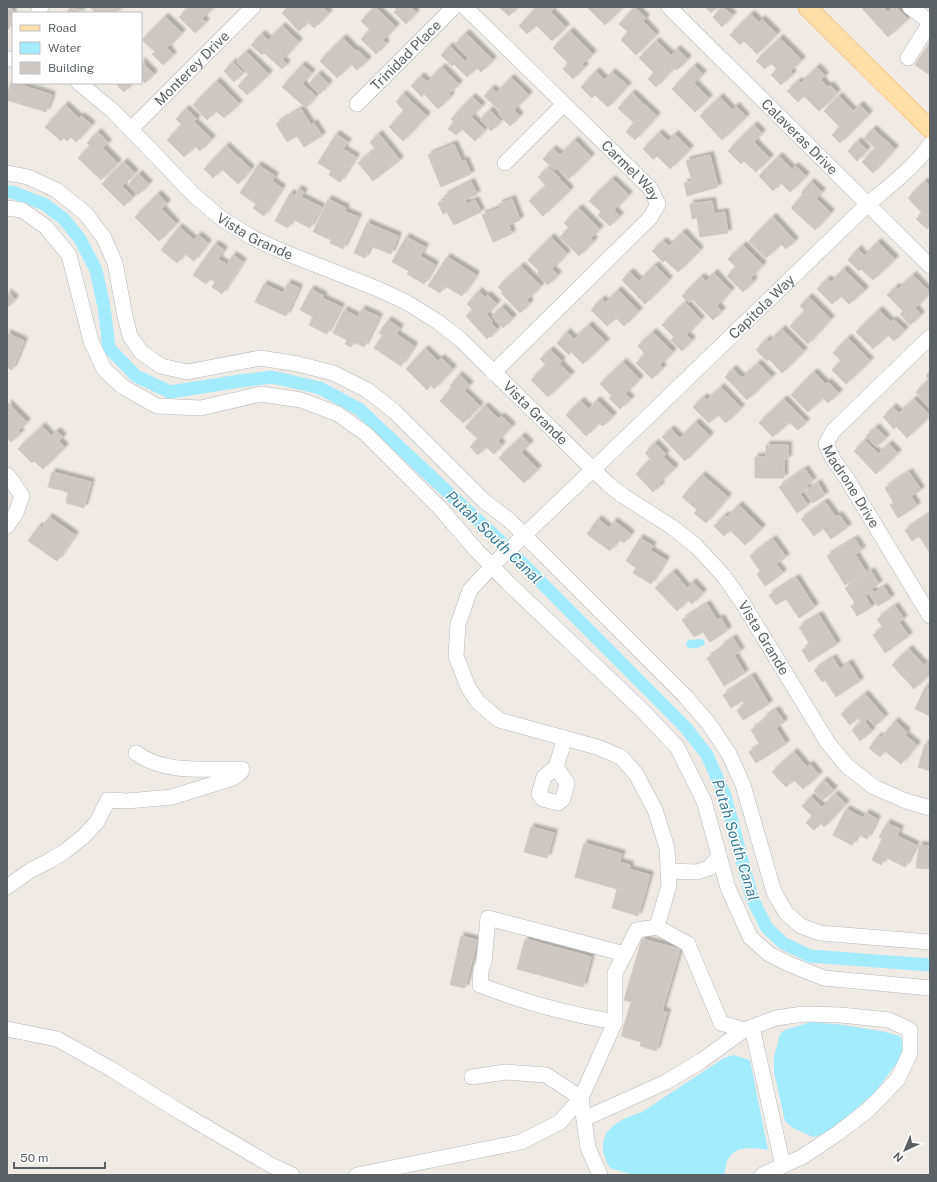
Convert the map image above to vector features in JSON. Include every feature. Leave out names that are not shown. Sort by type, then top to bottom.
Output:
[{"type":"main road","points":[[807,7],[930,129]]},
{"type":"street","name":"Monterey Drive","points":[[130,129],[253,7]]},
{"type":"street","name":"Trinidad Place","points":[[358,104],[454,7]]},
{"type":"street","name":"Carmel Way","points":[[465,7],[650,188],[658,204],[650,218],[493,373]]},
{"type":"street","name":"Calaveras Drive","points":[[669,7],[930,266]]},
{"type":"street","points":[[908,58],[930,23],[910,7]]},
{"type":"street","name":"Vista Grande","points":[[80,84],[113,111],[195,196],[222,219],[253,238],[286,253],[378,289],[406,302],[438,322],[460,339],[593,470],[622,495],[672,527],[696,546],[723,575],[742,602],[828,743],[847,766],[874,786],[906,801],[930,808]]},
{"type":"street","points":[[505,163],[564,104]]},
{"type":"street","name":"Capitola Way","points":[[657,927],[669,885],[667,848],[656,810],[636,774],[621,757],[597,747],[499,720],[478,702],[468,687],[456,656],[458,624],[470,590],[494,564],[868,204],[925,152],[930,144]]},
{"type":"street","points":[[7,174],[28,177],[56,190],[85,214],[104,238],[115,263],[130,336],[141,352],[161,366],[187,372],[260,358],[298,364],[333,373],[367,390],[394,411],[484,501],[508,520],[521,537],[685,696],[709,724],[729,754],[743,785],[774,892],[786,913],[801,926],[820,933],[930,942]]},
{"type":"street","points":[[7,208],[22,210],[46,227],[69,255],[91,342],[104,369],[123,387],[157,406],[201,408],[261,394],[302,400],[338,414],[366,434],[440,508],[477,551],[494,564],[506,581],[642,710],[677,747],[704,801],[728,888],[750,937],[769,954],[824,978],[930,988]]},
{"type":"street","name":"Madrone Drive","points":[[930,337],[833,431],[826,444],[833,459],[847,479],[930,616]]},
{"type":"street","points":[[7,475],[22,496],[16,513],[7,526]]},
{"type":"street","points":[[556,767],[565,738]]},
{"type":"street","points":[[7,887],[31,870],[64,852],[84,836],[97,822],[105,796],[127,801],[172,797],[233,778],[241,772],[242,768],[186,770],[145,760],[136,753]]},
{"type":"street","points":[[668,870],[697,872],[709,868],[719,856]]},
{"type":"street","points":[[615,1022],[551,1009],[514,998],[480,985],[481,970],[484,962],[488,918],[625,954]]},
{"type":"street","points":[[357,1175],[521,1142],[560,1122],[582,1098],[615,1022],[615,973],[637,930],[657,927],[688,944],[721,1023],[748,1028]]},
{"type":"street","points":[[584,1119],[666,1082],[701,1061],[748,1028],[776,1018],[803,1014],[841,1015],[889,1020],[910,1030],[910,1053],[898,1079],[868,1110],[838,1133],[802,1157],[762,1175]]},
{"type":"street","points":[[748,1028],[783,1166]]},
{"type":"street","points":[[7,1029],[57,1040],[111,1069],[269,1164],[292,1175]]},
{"type":"street","points":[[472,1077],[506,1072],[546,1075],[582,1098]]},
{"type":"street","points":[[582,1098],[588,1148],[600,1175]]},
{"type":"water","points":[[689,640],[704,640],[705,644],[701,647],[687,647],[686,643]]},
{"type":"water","points":[[811,1022],[844,1025],[886,1032],[899,1036],[905,1043],[900,1059],[875,1092],[840,1123],[821,1135],[813,1137],[793,1128],[785,1121],[774,1072],[774,1057],[780,1034],[785,1030]]},
{"type":"water","points":[[734,1055],[750,1060],[768,1150],[747,1148],[733,1153],[728,1158],[724,1175],[633,1175],[610,1168],[605,1157],[603,1147],[604,1139],[608,1131],[614,1125],[642,1112],[724,1058]]},
{"type":"building","points":[[71,7],[75,7],[81,12],[67,12]]},
{"type":"building","points":[[90,7],[122,7],[117,12],[95,12]]},
{"type":"building","points":[[186,7],[214,7],[202,19],[206,22],[195,33],[179,17],[188,8]]},
{"type":"building","points":[[288,7],[322,7],[329,13],[314,28],[308,22],[299,31],[282,13]]},
{"type":"building","points":[[375,7],[396,27],[383,40],[386,44],[376,54],[361,39],[370,30],[361,21]]},
{"type":"building","points":[[394,7],[411,7],[416,13],[406,24],[394,12],[397,10]]},
{"type":"building","points":[[499,7],[518,7],[509,16]]},
{"type":"building","points":[[537,7],[555,7],[551,12],[566,27],[552,41],[536,25],[527,34],[519,26]]},
{"type":"building","points":[[587,7],[623,7],[605,25]]},
{"type":"building","points":[[635,7],[646,18],[643,21],[656,35],[636,55],[621,40],[628,32],[619,24]]},
{"type":"building","points":[[705,7],[717,7],[711,13]]},
{"type":"building","points":[[722,7],[733,15],[722,27],[713,17]]},
{"type":"building","points":[[861,7],[883,7],[888,12],[893,7],[896,7],[908,19],[888,37]]},
{"type":"building","points":[[7,9],[13,10],[9,29],[7,29]]},
{"type":"building","points":[[751,14],[759,22],[762,19],[777,34],[757,54],[744,41],[740,45],[730,35]]},
{"type":"building","points":[[165,17],[182,33],[167,48],[173,55],[163,65],[152,54],[155,52],[142,40]]},
{"type":"building","points":[[282,26],[299,42],[282,60],[287,64],[282,69],[264,53],[262,55],[251,45],[262,34],[268,40]]},
{"type":"building","points":[[570,31],[593,54],[582,65],[585,67],[573,79],[563,69],[568,63],[553,48]]},
{"type":"building","points":[[466,33],[493,60],[481,72],[477,68],[467,77],[454,64],[452,66],[441,55],[450,46],[465,61],[468,58],[455,44]]},
{"type":"building","points":[[343,38],[368,60],[357,70],[351,64],[337,78],[320,61]]},
{"type":"building","points":[[780,38],[802,60],[790,71],[793,74],[781,85],[771,75],[777,69],[771,63],[765,69],[756,61]]},
{"type":"building","points":[[656,41],[671,55],[677,49],[688,59],[677,70],[674,68],[656,87],[648,79],[654,73],[639,58]]},
{"type":"building","points":[[930,42],[930,75],[915,65]]},
{"type":"building","points":[[246,52],[269,74],[247,95],[238,86],[249,75],[236,62]]},
{"type":"building","points":[[142,62],[154,74],[145,83],[142,80]]},
{"type":"building","points":[[233,62],[243,73],[234,82],[224,71]]},
{"type":"building","points":[[302,65],[312,73],[302,84],[316,96],[306,108],[282,87]]},
{"type":"building","points":[[694,66],[703,74],[694,83],[709,98],[695,112],[672,89]]},
{"type":"building","points":[[442,67],[459,84],[449,94],[451,96],[438,109],[424,94],[422,97],[411,86],[421,76],[427,82]]},
{"type":"building","points":[[817,67],[825,76],[821,80],[828,87],[830,85],[837,93],[819,111],[804,96],[798,102],[787,91],[798,81],[801,83]]},
{"type":"building","points":[[596,71],[605,80],[612,72],[628,86],[608,107],[595,95],[592,98],[581,87]]},
{"type":"building","points":[[318,74],[329,84],[320,94],[309,84]]},
{"type":"building","points":[[511,78],[529,95],[514,110],[520,116],[510,126],[498,114],[501,112],[484,96],[492,88],[496,93]]},
{"type":"building","points":[[217,81],[239,104],[224,118],[216,111],[207,120],[193,105]]},
{"type":"building","points":[[11,82],[12,84],[17,84],[52,95],[46,112],[7,100]]},
{"type":"building","points":[[116,84],[132,84],[124,92]]},
{"type":"building","points":[[632,93],[657,116],[635,140],[626,132],[634,123],[618,108]]},
{"type":"building","points":[[403,94],[427,116],[403,141],[389,127],[404,111],[396,102]]},
{"type":"building","points":[[839,96],[853,111],[860,105],[869,114],[840,143],[832,135],[840,127],[824,111]]},
{"type":"building","points":[[472,97],[482,106],[471,117],[485,130],[475,141],[462,129],[456,135],[448,129],[454,122],[451,119]]},
{"type":"building","points":[[720,97],[732,110],[736,106],[746,117],[722,140],[700,116]]},
{"type":"building","points":[[65,105],[79,118],[81,116],[92,125],[76,142],[71,137],[67,141],[64,138],[61,141],[45,127]]},
{"type":"building","points":[[186,109],[197,119],[194,122],[212,139],[200,151],[195,146],[184,157],[167,140],[182,125],[176,119]]},
{"type":"building","points":[[301,109],[311,125],[314,123],[322,136],[304,147],[297,136],[287,142],[276,124]]},
{"type":"building","points":[[490,110],[501,121],[491,131],[480,120]]},
{"type":"building","points":[[754,125],[762,133],[754,142],[770,158],[756,172],[744,161],[741,164],[728,151]]},
{"type":"building","points":[[873,129],[895,149],[873,173],[862,162],[875,148],[864,138]]},
{"type":"building","points":[[98,132],[108,143],[103,148],[118,163],[101,180],[78,158],[90,146],[87,143]]},
{"type":"building","points":[[659,133],[668,141],[675,134],[690,149],[670,169],[657,156],[653,159],[643,149]]},
{"type":"building","points":[[336,134],[348,142],[343,149],[356,157],[340,182],[329,175],[331,171],[318,163]]},
{"type":"building","points":[[379,134],[400,160],[373,181],[358,163],[375,149],[370,142]]},
{"type":"building","points":[[575,140],[591,157],[569,179],[557,168],[555,170],[543,159],[553,149],[560,155]]},
{"type":"building","points":[[858,141],[867,150],[857,161],[848,151]]},
{"type":"building","points":[[454,144],[462,162],[465,160],[471,174],[441,187],[428,155]]},
{"type":"building","points":[[226,146],[251,169],[238,184],[222,169],[213,178],[204,169]]},
{"type":"building","points":[[710,155],[718,187],[687,196],[684,183],[692,181],[686,161]]},
{"type":"building","points":[[779,156],[792,169],[795,166],[806,176],[790,192],[781,183],[773,191],[759,176]]},
{"type":"building","points":[[124,162],[135,173],[122,186],[133,197],[124,206],[102,184]]},
{"type":"building","points":[[258,165],[275,176],[272,181],[282,188],[264,216],[253,208],[256,204],[240,193]]},
{"type":"building","points":[[549,167],[570,190],[543,216],[529,201],[546,186],[538,177]]},
{"type":"building","points":[[139,174],[149,184],[138,195],[128,185]]},
{"type":"building","points":[[612,179],[629,195],[614,210],[620,216],[610,226],[598,215],[601,212],[589,201]]},
{"type":"building","points":[[925,181],[930,186],[930,226],[927,229],[916,219],[922,213],[908,198]]},
{"type":"building","points":[[471,182],[477,194],[465,200],[467,204],[475,200],[481,212],[454,225],[447,212],[443,214],[438,203],[446,200],[444,196]]},
{"type":"building","points":[[811,182],[822,192],[816,199],[831,213],[815,230],[791,208],[803,195],[801,193]]},
{"type":"building","points":[[298,189],[304,192],[301,197],[321,207],[310,228],[292,219],[288,228],[275,221],[290,193],[295,196]]},
{"type":"building","points":[[158,194],[167,203],[162,209],[176,224],[159,241],[135,217]]},
{"type":"building","points":[[328,199],[346,208],[344,211],[358,217],[343,249],[330,243],[331,240],[313,232]]},
{"type":"building","points":[[512,199],[520,220],[509,225],[512,234],[493,242],[482,215],[500,208],[499,204]]},
{"type":"building","points":[[712,201],[714,214],[725,212],[728,233],[700,237],[697,218],[692,219],[690,204]]},
{"type":"building","points":[[579,208],[600,229],[591,238],[594,241],[579,256],[560,237],[569,228],[564,223]]},
{"type":"building","points":[[773,217],[795,241],[786,249],[781,244],[766,258],[749,241]]},
{"type":"building","points":[[367,223],[398,236],[391,254],[370,246],[365,258],[354,253]]},
{"type":"building","points":[[179,227],[194,240],[198,235],[208,243],[194,261],[185,254],[177,263],[161,250]]},
{"type":"building","points":[[683,232],[700,250],[678,272],[665,260],[663,262],[652,251],[663,241],[669,246]]},
{"type":"building","points":[[406,237],[425,247],[420,256],[435,265],[424,284],[407,274],[409,271],[392,262]]},
{"type":"building","points":[[551,237],[567,254],[552,269],[558,275],[548,285],[537,274],[539,271],[528,260]]},
{"type":"building","points":[[878,242],[895,259],[873,280],[861,269],[859,271],[848,260],[858,249],[864,256]]},
{"type":"building","points":[[215,244],[224,250],[218,259],[227,265],[233,255],[243,262],[222,294],[212,287],[215,282],[210,279],[206,284],[193,275]]},
{"type":"building","points":[[743,245],[763,265],[751,278],[754,281],[743,292],[727,276],[736,267],[728,259]]},
{"type":"building","points":[[447,257],[476,275],[462,296],[445,286],[440,293],[428,286]]},
{"type":"building","points":[[655,265],[669,280],[645,304],[622,280],[630,272],[639,281]]},
{"type":"building","points":[[521,266],[541,286],[527,300],[530,303],[520,313],[501,293],[503,292],[498,287]]},
{"type":"building","points":[[844,269],[865,290],[849,304],[841,296],[832,304],[817,289],[827,279],[831,282]]},
{"type":"building","points":[[714,273],[731,291],[717,306],[722,311],[713,320],[692,299],[689,303],[682,296],[701,277],[706,281]]},
{"type":"building","points":[[913,275],[930,293],[915,308],[921,315],[910,325],[900,314],[903,311],[887,295],[896,287],[898,289]]},
{"type":"building","points":[[288,283],[299,288],[286,316],[255,302],[264,284],[283,293]]},
{"type":"building","points":[[311,289],[324,296],[322,298],[341,307],[327,334],[309,325],[313,317],[300,310]]},
{"type":"building","points":[[618,290],[639,311],[624,326],[616,318],[607,326],[591,310],[602,299],[605,303]]},
{"type":"building","points":[[479,291],[485,297],[488,295],[497,304],[486,315],[493,321],[491,323],[497,329],[491,337],[490,336],[487,339],[466,316],[473,310],[467,304]]},
{"type":"building","points":[[7,292],[15,299],[7,308]]},
{"type":"building","points":[[809,297],[831,319],[808,344],[790,326],[805,311],[800,306]]},
{"type":"building","points":[[685,302],[701,320],[686,335],[692,340],[682,351],[671,340],[674,337],[662,325]]},
{"type":"building","points":[[502,307],[513,318],[503,328],[492,316]]},
{"type":"building","points":[[362,309],[379,317],[364,347],[354,342],[351,347],[345,344],[347,340],[333,333],[344,310],[358,317]]},
{"type":"building","points":[[879,310],[891,322],[894,320],[905,330],[894,341],[888,335],[873,349],[856,332]]},
{"type":"building","points":[[388,320],[400,328],[396,334],[414,346],[401,366],[374,348],[383,335],[379,333]]},
{"type":"building","points":[[589,325],[606,342],[583,364],[571,352],[569,355],[557,343],[567,332],[574,339]]},
{"type":"building","points":[[782,329],[804,351],[782,373],[769,359],[767,361],[756,350],[767,339],[769,342]]},
{"type":"building","points":[[653,332],[673,352],[660,365],[663,368],[652,379],[636,363],[645,354],[638,346]]},
{"type":"building","points":[[7,333],[24,341],[12,370],[7,367]]},
{"type":"building","points":[[848,338],[870,361],[846,384],[832,370],[841,361],[833,353]]},
{"type":"building","points":[[425,349],[438,361],[441,358],[453,369],[434,389],[431,385],[427,390],[406,369]]},
{"type":"building","points":[[550,350],[562,361],[559,363],[571,375],[548,397],[531,380],[546,365],[540,359]]},
{"type":"building","points":[[623,362],[640,379],[625,394],[631,399],[620,409],[609,398],[612,396],[600,384]]},
{"type":"building","points":[[758,363],[772,377],[747,400],[725,377],[733,369],[742,378]]},
{"type":"building","points":[[930,371],[930,407],[916,392],[929,379],[926,376]]},
{"type":"building","points":[[814,372],[826,384],[828,382],[839,393],[828,403],[823,398],[808,412],[791,395]]},
{"type":"building","points":[[459,375],[470,385],[464,391],[480,406],[463,423],[440,401],[452,388],[450,386]]},
{"type":"building","points":[[721,387],[741,408],[726,423],[718,415],[709,423],[693,407],[704,397],[707,400]]},
{"type":"building","points":[[784,399],[806,422],[798,430],[789,422],[773,437],[759,423]]},
{"type":"building","points":[[914,399],[930,416],[907,438],[896,426],[894,429],[883,417],[893,407],[899,413]]},
{"type":"building","points":[[597,400],[613,416],[603,426],[599,423],[586,436],[566,415],[581,401],[589,409]]},
{"type":"building","points":[[8,403],[27,422],[18,431],[21,433],[11,442],[7,438]]},
{"type":"building","points":[[485,406],[499,419],[501,416],[512,426],[498,441],[502,445],[494,454],[486,447],[478,455],[470,447],[478,439],[465,427]]},
{"type":"building","points":[[696,422],[710,436],[685,461],[662,437],[671,429],[680,438]]},
{"type":"building","points":[[42,426],[51,436],[57,431],[63,437],[59,441],[65,447],[43,469],[34,461],[32,463],[18,449]]},
{"type":"building","points":[[876,427],[886,438],[876,447],[866,436]]},
{"type":"building","points":[[522,436],[530,444],[521,452],[538,469],[524,483],[499,458]]},
{"type":"building","points":[[865,440],[878,454],[889,444],[898,453],[876,474],[854,451]]},
{"type":"building","points":[[655,443],[666,454],[663,457],[675,468],[659,483],[661,485],[653,492],[636,474],[647,463],[648,464],[652,461],[645,453]]},
{"type":"building","points":[[766,445],[788,445],[788,459],[784,459],[784,478],[755,478],[755,457],[766,457]]},
{"type":"building","points":[[805,469],[813,481],[806,485],[808,488],[800,494],[808,505],[797,513],[779,487]]},
{"type":"building","points":[[52,472],[91,482],[84,508],[66,503],[68,492],[48,487]]},
{"type":"building","points":[[909,472],[921,490],[911,496],[917,506],[898,518],[890,505],[894,503],[885,488]]},
{"type":"building","points":[[702,475],[728,497],[706,523],[694,513],[697,510],[682,497]]},
{"type":"building","points":[[818,483],[825,495],[813,503],[805,492]]},
{"type":"building","points":[[825,502],[836,517],[839,515],[848,527],[831,539],[823,528],[814,536],[801,519]]},
{"type":"building","points":[[739,505],[762,528],[745,545],[730,530],[724,536],[714,526],[725,515],[727,517]]},
{"type":"building","points":[[930,514],[930,553],[919,536],[912,541],[905,530]]},
{"type":"building","points":[[49,517],[75,535],[57,561],[28,541],[39,526],[42,528]]},
{"type":"building","points":[[598,519],[609,528],[614,521],[631,534],[624,543],[619,539],[610,551],[587,534]]},
{"type":"building","points":[[640,538],[653,546],[650,550],[666,560],[651,584],[633,573],[636,568],[626,561]]},
{"type":"building","points":[[773,539],[786,557],[776,564],[783,573],[765,586],[757,574],[760,571],[750,556]]},
{"type":"building","points":[[855,539],[862,550],[855,554],[866,572],[845,585],[827,556]]},
{"type":"building","points":[[871,571],[879,584],[871,589],[874,593],[884,587],[891,598],[878,606],[869,593],[865,596],[872,607],[857,616],[851,606],[855,603],[845,588]]},
{"type":"building","points":[[673,572],[687,588],[693,582],[703,593],[692,604],[688,600],[677,611],[655,588]]},
{"type":"building","points":[[796,578],[815,607],[799,618],[786,599],[776,605],[769,595]]},
{"type":"building","points":[[707,604],[717,620],[721,618],[728,630],[710,642],[703,632],[694,637],[682,620]]},
{"type":"building","points":[[895,606],[904,619],[899,622],[909,636],[885,653],[873,635],[883,628],[877,619]]},
{"type":"building","points":[[819,615],[837,644],[809,662],[802,650],[810,645],[799,627]]},
{"type":"building","points":[[733,638],[741,651],[734,655],[745,673],[724,686],[707,658],[722,649],[720,647]]},
{"type":"building","points":[[909,649],[924,665],[930,659],[930,674],[914,689],[892,665]]},
{"type":"building","points":[[833,658],[840,669],[849,663],[860,681],[836,697],[825,680],[822,682],[814,670]]},
{"type":"building","points":[[752,676],[769,704],[743,720],[737,710],[745,705],[742,701],[731,708],[723,695]]},
{"type":"building","points":[[925,687],[930,689],[930,716],[915,709]]},
{"type":"building","points":[[865,694],[885,717],[875,726],[868,718],[865,722],[872,731],[860,741],[852,730],[861,722],[858,718],[850,725],[841,714]]},
{"type":"building","points":[[776,710],[784,722],[776,728],[786,744],[756,763],[749,752],[760,745],[751,730],[765,720],[763,718]]},
{"type":"building","points":[[895,721],[907,732],[905,735],[917,745],[901,764],[885,751],[880,757],[869,748],[878,736],[881,738]]},
{"type":"building","points":[[925,744],[930,745],[930,771],[918,767]]},
{"type":"building","points":[[794,752],[807,767],[810,764],[819,775],[803,789],[794,780],[786,787],[772,772]]},
{"type":"building","points":[[824,780],[834,790],[823,800],[814,791]]},
{"type":"building","points":[[835,794],[846,804],[824,827],[821,823],[814,830],[806,823],[812,816],[802,806],[811,797],[822,807]]},
{"type":"building","points":[[846,809],[863,818],[866,813],[877,819],[867,839],[858,834],[852,845],[833,835]]},
{"type":"building","points":[[887,823],[900,829],[897,836],[916,845],[905,867],[885,857],[881,865],[872,860],[882,839],[879,837]]},
{"type":"building","points":[[531,827],[554,833],[547,858],[524,852]]},
{"type":"building","points":[[584,843],[622,854],[619,862],[630,865],[629,869],[650,875],[638,916],[612,908],[617,889],[575,877]]},
{"type":"building","points":[[919,845],[930,846],[930,869],[916,868]]},
{"type":"building","points":[[461,936],[477,940],[465,988],[450,985]]},
{"type":"building","points":[[525,939],[591,957],[583,987],[517,969]]},
{"type":"building","points":[[642,939],[680,949],[662,1011],[667,1012],[656,1051],[640,1046],[641,1042],[621,1036],[631,1002],[624,1000]]},
{"type":"waterway","name":"Putah South Canal","points":[[7,192],[12,192],[44,204],[64,219],[80,239],[96,270],[104,307],[109,348],[136,376],[170,392],[272,377],[320,388],[359,409],[501,542],[686,728],[707,755],[725,796],[752,898],[767,928],[783,943],[810,956],[930,965]]}]
